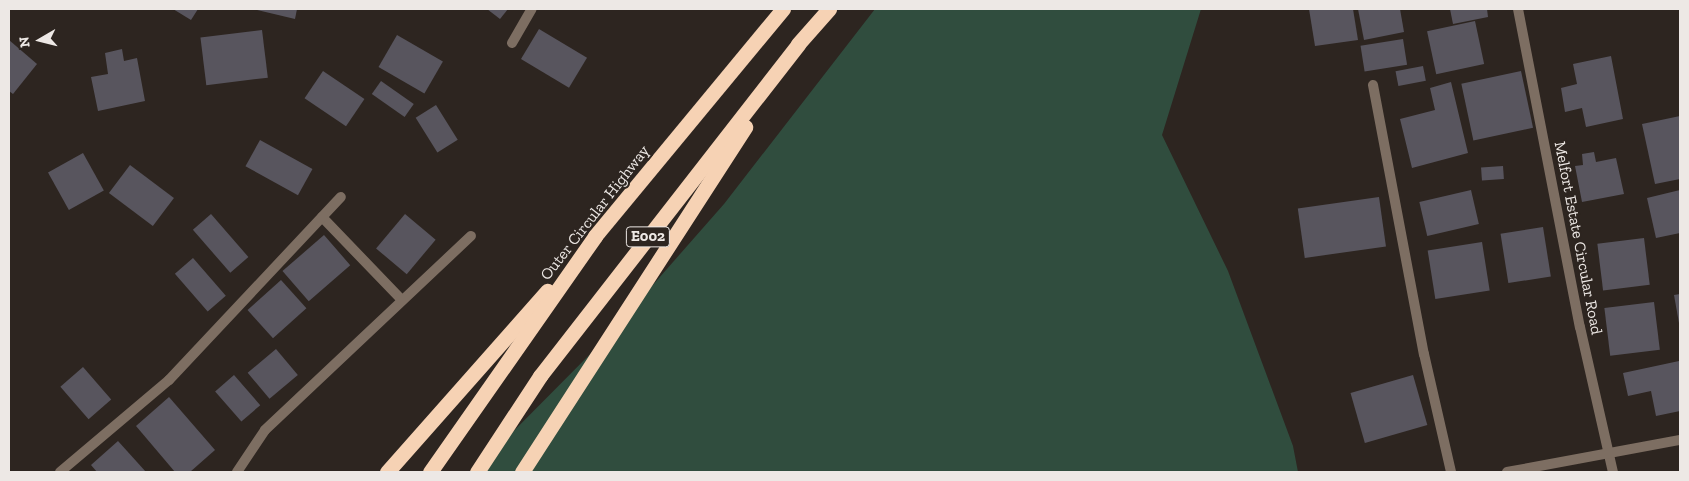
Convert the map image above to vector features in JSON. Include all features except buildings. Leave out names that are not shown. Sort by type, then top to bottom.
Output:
[{"type":"highway","name":"Outer Circular Highway","points":[[430,472],[596,236],[783,9]]},
{"type":"highway","name":"E002","points":[[477,472],[540,376],[798,44],[829,9]]},
{"type":"highway","points":[[522,472],[798,44]]},
{"type":"highway","points":[[387,472],[596,236]]},
{"type":"street","points":[[512,43],[532,9]]},
{"type":"street","name":"Melfort Estate Circular Road","points":[[1518,9],[1580,327],[1613,472]]},
{"type":"street","points":[[1373,85],[1424,354],[1450,472]]},
{"type":"street","points":[[60,472],[169,380],[341,197]]},
{"type":"street","points":[[322,217],[401,299]]},
{"type":"street","points":[[236,472],[265,430],[401,299],[471,236]]},
{"type":"street","points":[[1507,472],[1680,440]]},
{"type":"green space","points":[[875,9],[1201,9],[1162,135],[1228,271],[1293,446],[1298,472],[478,472],[486,459],[608,336],[724,204]]}]
